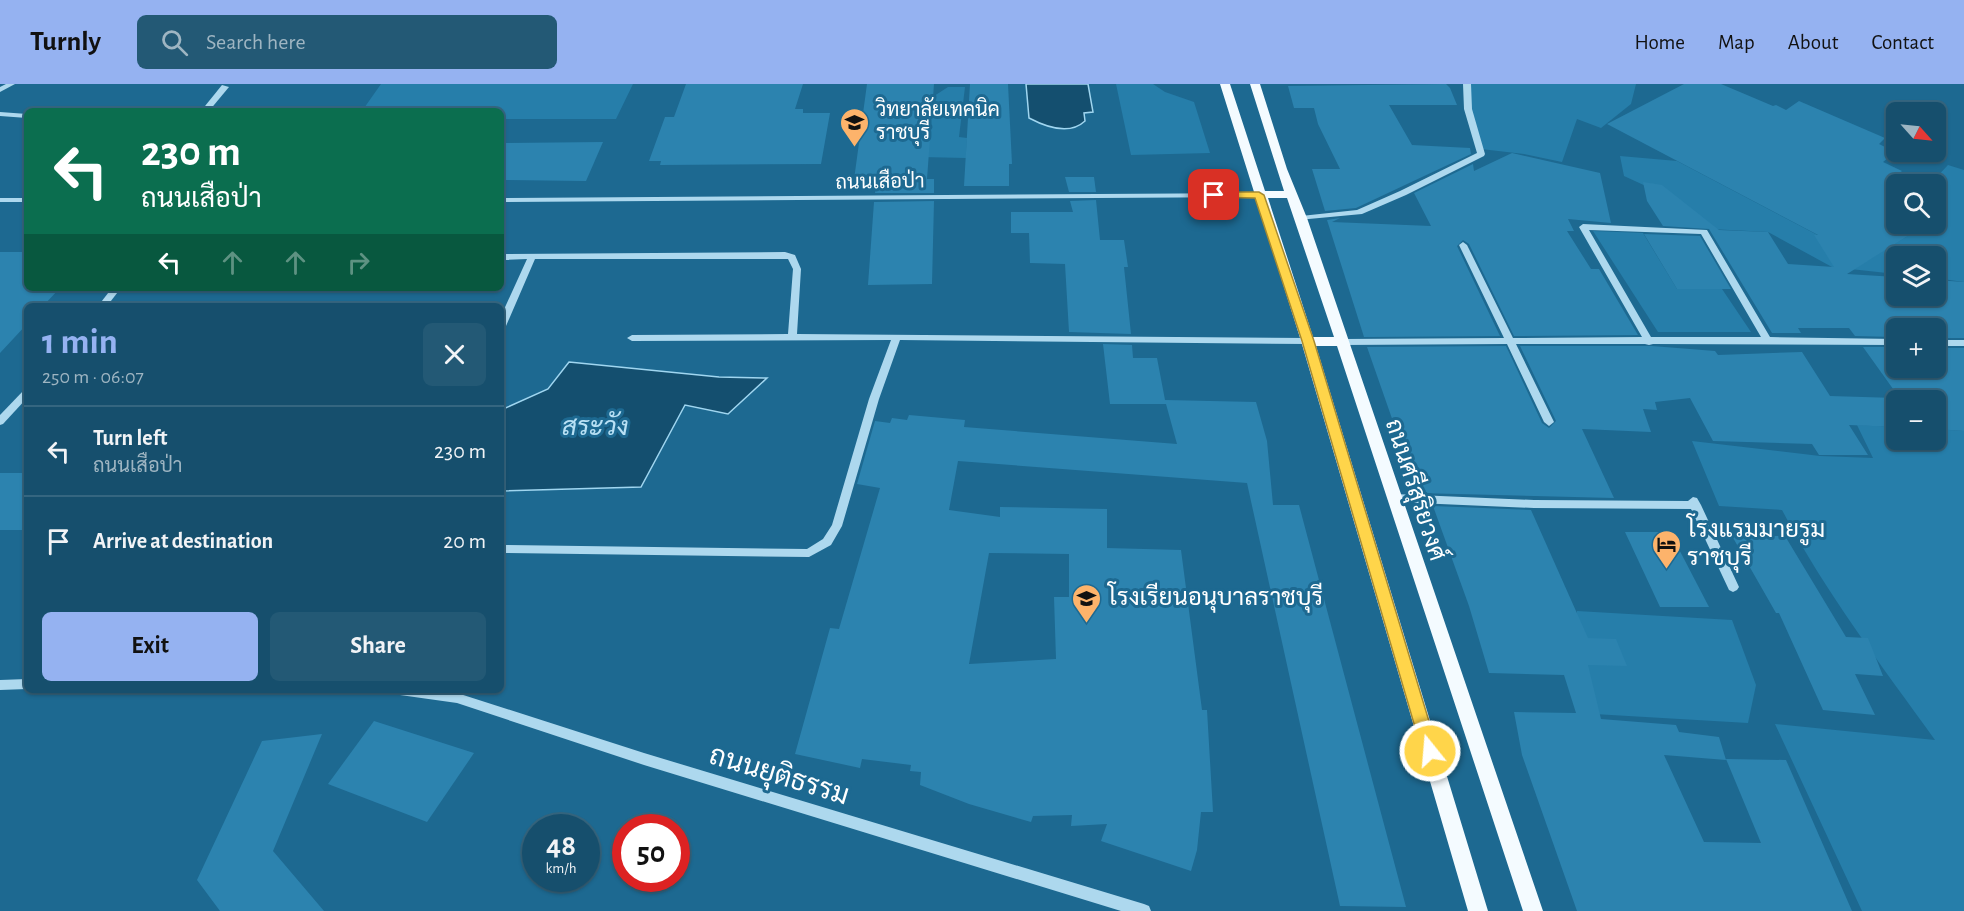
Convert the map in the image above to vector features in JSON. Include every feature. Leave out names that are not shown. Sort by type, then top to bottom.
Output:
[{"type":"main road","points":[[1226,84],[1259,195],[1308,341],[1478,911]]},
{"type":"main road","name":"ถนนศรีสุริยวงศ์","points":[[1255,84],[1290,194],[1301,218],[1533,911]]},
{"type":"main road","points":[[1259,195],[1290,194]]},
{"type":"main road","points":[[1308,341],[1342,342]]},
{"type":"street","points":[[0,90],[11,84]]},
{"type":"street","points":[[1301,218],[1359,212],[1403,193],[1480,154],[1468,110],[1467,84]]},
{"type":"street","points":[[208,108],[225,87]]},
{"type":"street","points":[[0,114],[24,116]]},
{"type":"street","name":"ถนนเสือป่า","points":[[504,200],[1259,195]]},
{"type":"street","points":[[0,200],[24,200]]},
{"type":"street","points":[[1649,342],[1583,227],[1704,232],[1767,340]]},
{"type":"street","points":[[1463,244],[1549,422]]},
{"type":"street","points":[[504,257],[785,255],[792,258],[797,268],[792,338]]},
{"type":"street","points":[[504,319],[532,256]]},
{"type":"street","points":[[104,303],[114,291]]},
{"type":"street","points":[[632,338],[897,337],[1308,341]]},
{"type":"street","points":[[504,549],[809,553],[827,542],[837,526],[874,399],[897,337]]},
{"type":"street","points":[[1342,342],[1767,340],[1886,342]]},
{"type":"street","points":[[1946,343],[1964,343]]},
{"type":"street","points":[[0,421],[24,395]]},
{"type":"street","points":[[1394,498],[1547,507],[1693,502],[1733,586]]},
{"type":"street","points":[[1,687],[24,684]]},
{"type":"street","name":"ถนนยุติธรรม","points":[[421,693],[457,698],[644,759],[1144,911]]},
{"type":"shaded area","points":[[381,84],[633,84],[616,119],[504,119],[504,108],[364,108]]},
{"type":"shaded area","points":[[1116,84],[1153,84],[1165,92],[1194,102],[1210,153],[1131,155]]},
{"type":"shaded area","points":[[1467,84],[1636,84],[1631,104],[1601,128],[1577,119],[1562,162],[1524,154],[1481,149],[1468,109]]},
{"type":"shaded area","points":[[948,87],[965,87],[959,137],[967,138],[966,158],[921,157],[925,102]]},
{"type":"shaded area","points":[[1620,156],[1677,161],[1867,261],[1886,249],[1886,273],[1832,267],[1768,232],[1710,229],[1685,204],[1624,176]]},
{"type":"shaded area","points":[[1948,165],[1964,170],[1964,282],[1946,280],[1946,246],[1891,246],[1911,234],[1946,234],[1946,211],[1948,210],[1946,209],[1946,174],[1939,174]]},
{"type":"shaded area","points":[[1593,231],[1643,233],[1677,289],[1722,289],[1751,332],[1658,332]]},
{"type":"shaded area","points":[[1857,425],[1886,426],[1886,450],[1946,450],[1946,430],[1964,431],[1964,911],[1862,911],[1775,724],[1935,740],[1835,599],[1782,510],[1719,506],[1692,441],[1820,456],[1873,458]]},
{"type":"shaded area","points":[[1577,611],[1732,620],[1756,685],[1748,723],[1577,713],[1568,664]]},
{"type":"water","points":[[1026,84],[1088,84],[1093,112],[1084,113],[1085,121],[1072,128],[1057,128],[1043,124],[1029,118]]},
{"type":"water","name":"สระวัง","points":[[569,362],[719,377],[767,378],[728,414],[685,405],[641,487],[504,491],[504,409],[548,389]]},
{"type":"building","points":[[686,84],[803,84],[795,109],[803,109],[803,113],[830,113],[821,164],[660,165],[661,161],[649,161],[665,117],[674,117]]},
{"type":"building","points":[[867,84],[934,84],[927,179],[934,179],[934,193],[875,193],[876,187],[853,187]]},
{"type":"building","points":[[970,84],[1008,84],[1012,164],[1009,164],[1009,186],[964,186]]},
{"type":"building","points":[[1446,84],[1457,105],[1389,105],[1412,145],[1470,148],[1471,154],[1356,208],[1325,211],[1312,169],[1340,169],[1318,124],[1314,108],[1294,108],[1288,86]]},
{"type":"building","points":[[1684,84],[1721,84],[1786,110],[1799,101],[1885,138],[1879,144],[1886,148],[1886,160],[1883,162],[1902,171],[1898,174],[1886,174],[1886,234],[1911,234],[1892,246],[1886,246],[1886,250],[1847,274],[1886,276],[1886,306],[1946,306],[1946,281],[1964,282],[1964,338],[1946,338],[1946,318],[1886,318],[1886,337],[1855,336],[1849,328],[1798,328],[1801,333],[1772,333],[1709,229],[1663,226],[1647,201],[1643,182],[1662,185],[1719,230],[1768,232],[1788,264],[1834,267],[1814,235],[1818,235],[1607,124]]},
{"type":"building","points":[[603,142],[586,181],[504,180],[504,143]]},
{"type":"building","points":[[1512,153],[1600,173],[1611,223],[1568,219],[1574,231],[1567,231],[1591,269],[1599,269],[1638,335],[1514,336],[1469,244],[1463,240],[1457,246],[1500,336],[1364,337],[1327,220],[1340,218],[1332,222],[1431,226],[1414,193],[1473,164],[1474,171]]},
{"type":"building","points":[[1065,177],[1094,177],[1096,192],[1069,192]]},
{"type":"building","points":[[1096,200],[1100,240],[1124,240],[1128,267],[1124,267],[1131,334],[1069,332],[1065,264],[1030,263],[1029,233],[1011,233],[1011,212],[1073,212],[1070,201]]},
{"type":"building","points":[[934,201],[932,284],[868,285],[874,202]]},
{"type":"building","points":[[1644,234],[1700,236],[1731,289],[1677,289]]},
{"type":"building","points":[[0,252],[24,252],[24,291],[57,291],[46,303],[24,303],[24,327],[0,353]]},
{"type":"building","name":"โรงเรียนอนุบาลราชบุรี","points":[[1103,344],[1132,345],[1133,358],[1157,358],[1165,400],[1256,402],[1267,441],[1273,505],[1299,505],[1406,907],[1340,906],[1247,483],[958,461],[949,510],[1000,517],[1000,507],[1107,509],[1107,548],[1181,550],[1202,710],[1207,710],[1213,812],[1201,812],[1197,850],[1191,871],[1101,841],[1107,824],[1071,826],[1072,815],[1033,816],[1031,822],[969,804],[920,785],[921,772],[910,771],[911,765],[862,759],[860,768],[795,754],[830,628],[839,629],[880,488],[857,484],[875,421],[890,423],[892,418],[907,420],[909,415],[965,420],[964,427],[1177,444],[1166,404],[1110,404]],"holes":[[[989,553],[1069,554],[1069,597],[1054,597],[1056,659],[969,664]]]},
{"type":"building","points":[[1506,346],[1542,423],[1549,428],[1556,421],[1520,346],[1652,346],[1715,351],[1718,355],[1802,352],[1830,396],[1886,398],[1886,427],[1849,425],[1868,455],[1819,455],[1812,444],[1713,441],[1690,398],[1655,402],[1657,410],[1643,409],[1651,432],[1582,429],[1614,498],[1418,493],[1367,347]]},
{"type":"building","points":[[1863,347],[1886,347],[1886,378],[1946,378],[1946,348],[1964,348],[1964,431],[1946,430],[1946,390],[1894,390]]},
{"type":"building","points":[[0,473],[24,473],[24,530],[0,530]]},
{"type":"building","points":[[1433,506],[1531,510],[1588,638],[1616,639],[1627,666],[1588,665],[1601,719],[1676,725],[1679,732],[1719,737],[1726,760],[1664,755],[1704,842],[1761,843],[1726,759],[1786,760],[1852,911],[1577,911],[1522,755],[1514,712],[1576,713],[1564,675],[1489,673],[1469,606]]},
{"type":"building","name":"โรงแรมมายรูม ราชบุรี","points":[[1625,532],[1670,532],[1709,607],[1660,607]]},
{"type":"building","points":[[1732,536],[1785,536],[1846,637],[1868,638],[1883,676],[1855,674],[1875,715],[1823,710],[1779,613],[1776,613]]},
{"type":"building","points":[[374,721],[474,753],[427,822],[328,784]]},
{"type":"building","points":[[322,734],[273,851],[324,911],[220,911],[197,880],[262,741]]},
{"type":"place","name":"วิทยาลัยเทคนิค ราชบุรี","points":[[855,148]]},
{"type":"place","name":"โรงแรมมายรูม ราชบุรี","points":[[1666,570]]},
{"type":"place","name":"โรงเรียนอนุบาลราชบุรี","points":[[1087,624]]},
{"type":"route","points":[[1214,195],[1259,195],[1308,341],[1430,751]]}]
